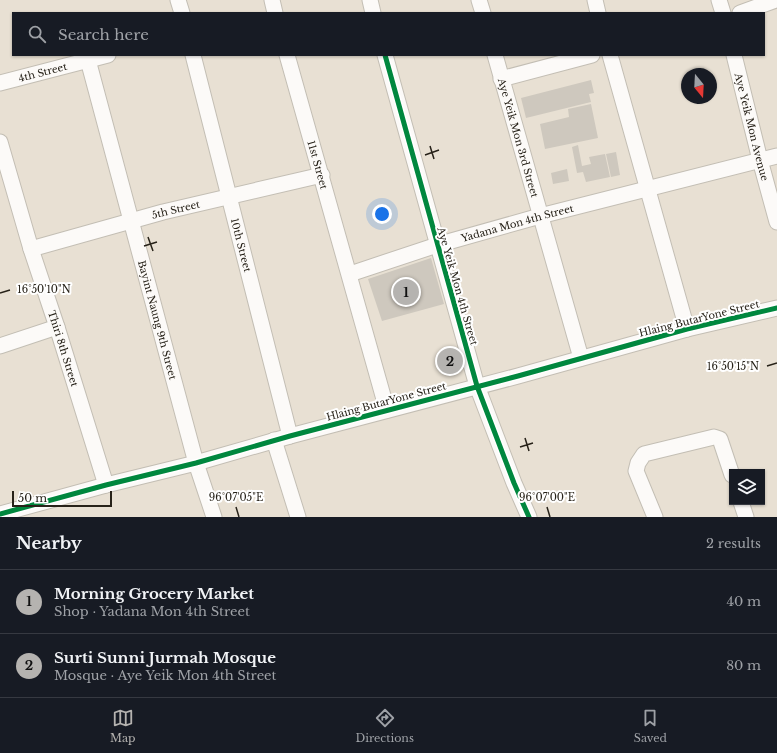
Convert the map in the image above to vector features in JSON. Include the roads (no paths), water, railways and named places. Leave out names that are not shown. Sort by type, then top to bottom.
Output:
[{"type":"street","points":[[178,0],[182,12]]},
{"type":"street","points":[[272,0],[275,12]]},
{"type":"street","points":[[370,0],[373,12]]},
{"type":"street","points":[[479,0],[482,12]]},
{"type":"street","points":[[595,0],[598,12]]},
{"type":"street","points":[[719,0],[723,12]]},
{"type":"street","points":[[743,12],[776,0]]},
{"type":"street","name":"4th Street","points":[[0,83],[104,56]]},
{"type":"street","name":"10th Street","points":[[192,56],[290,436]]},
{"type":"street","name":"11st Street","points":[[287,56],[350,274]]},
{"type":"street","name":"Aye Yeik Mon 4th Street","points":[[385,56],[477,386],[514,483],[529,517]]},
{"type":"street","name":"Aye Yeik Mon 3rd Street","points":[[494,56],[581,358]]},
{"type":"street","points":[[502,79],[588,56]]},
{"type":"street","points":[[610,56],[687,329]]},
{"type":"street","name":"Aye Yeik Mon Avenue","points":[[734,56],[777,222]]},
{"type":"street","name":"Bayint Naung 9th Street","points":[[88,60],[196,463],[214,517]]},
{"type":"street","name":"Thiri 8th Street","points":[[0,142],[6,190],[31,249],[106,485]]},
{"type":"street","name":"Yadana Mon 4th Street","points":[[350,274],[437,245],[540,216],[777,156]]},
{"type":"street","name":"5th Street","points":[[31,249],[163,212],[322,175]]},
{"type":"street","points":[[350,274],[387,410]]},
{"type":"street","name":"Hlaing ButarYone Street","points":[[0,514],[106,485],[196,463],[274,440],[687,329],[777,308]]},
{"type":"street","points":[[0,346],[57,327]]},
{"type":"street","points":[[655,517],[636,470],[638,463],[644,454],[714,437],[720,439],[730,469]]},
{"type":"street","points":[[274,440],[298,517]]},
{"type":"street","points":[[742,505],[746,517]]},
{"type":"place","name":"Morning Grocery Market","points":[[406,292]]},
{"type":"place","name":"Surti Sunni Jurmah Mosque","points":[[450,361]]}]
